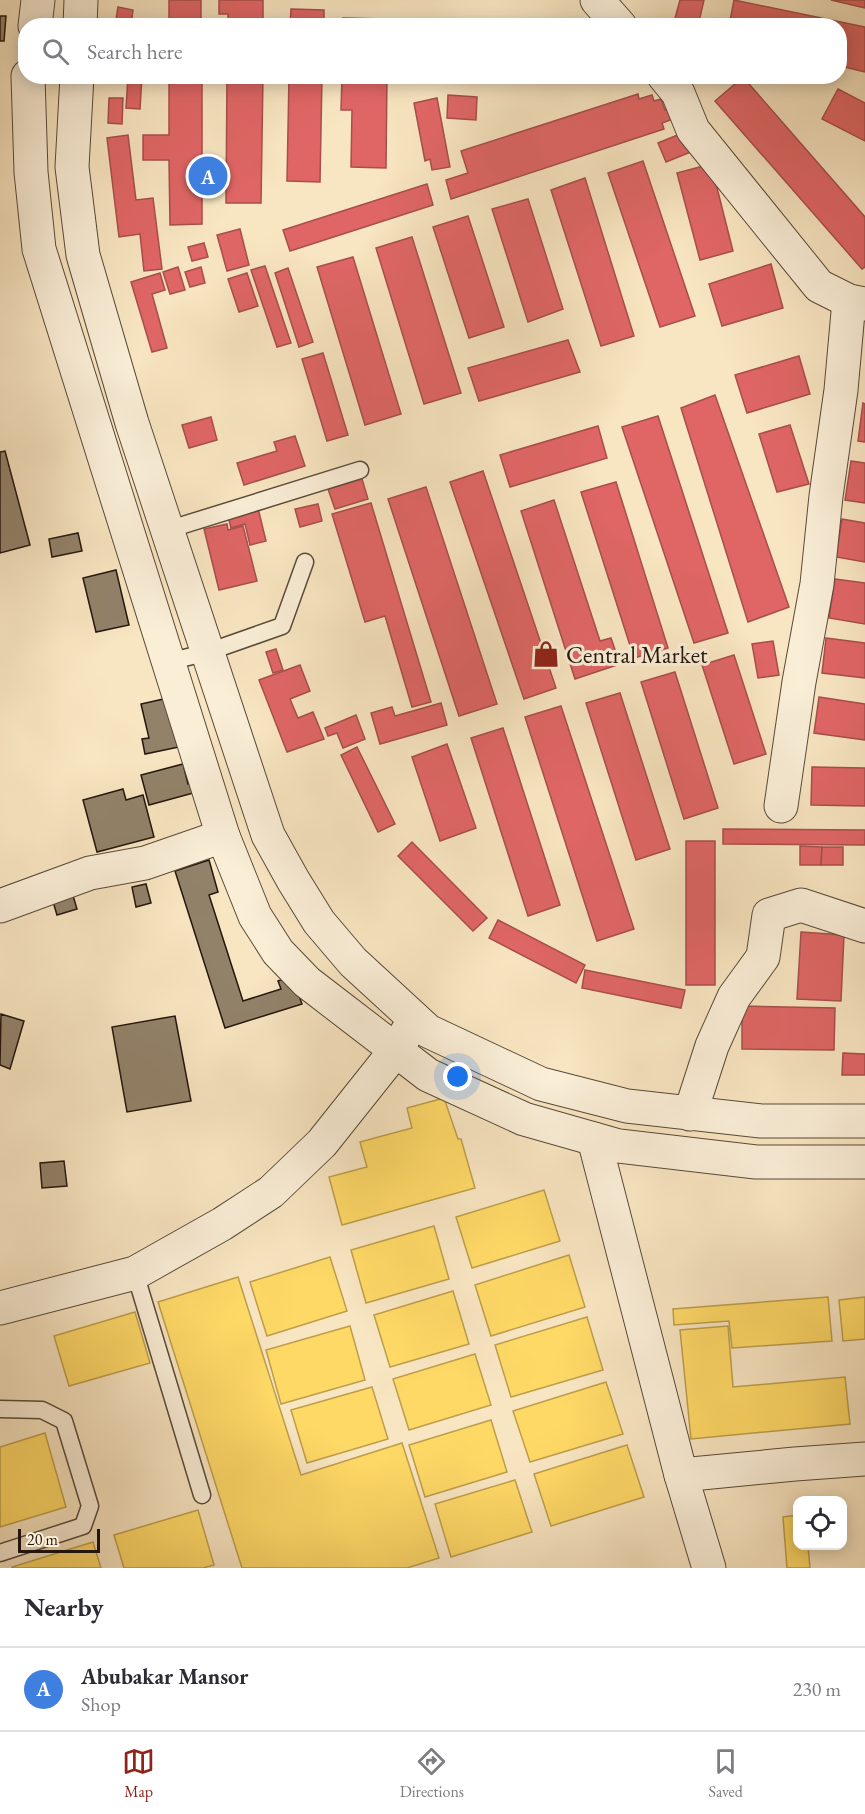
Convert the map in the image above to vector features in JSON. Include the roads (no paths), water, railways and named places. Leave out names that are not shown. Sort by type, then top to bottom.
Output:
[{"type":"street","points":[[35,18],[38,0]]},
{"type":"street","points":[[80,18],[81,0]]},
{"type":"street","points":[[597,0],[613,18]]},
{"type":"street","points":[[28,84],[31,172],[39,249],[223,836],[255,916],[278,952],[307,982],[428,1075],[524,1119],[619,1146],[756,1162],[865,1162]]},
{"type":"street","points":[[77,84],[72,167],[83,255],[132,423],[268,835],[319,922],[353,962],[428,1031],[541,1084],[627,1106],[690,1114],[761,1121],[865,1121]]},
{"type":"street","points":[[671,84],[678,93],[693,130],[819,286],[857,302],[841,390],[826,496],[818,584],[799,682],[781,806]]},
{"type":"street","points":[[97,435],[132,423]]},
{"type":"street","points":[[0,906],[90,873],[145,863],[223,836]]},
{"type":"street","points":[[690,1114],[712,1046],[734,997],[763,957],[769,915],[801,905],[865,926]]},
{"type":"street","points":[[0,1308],[135,1273],[222,1224],[271,1192],[322,1143],[396,1050],[415,1019]]},
{"type":"street","points":[[594,1139],[681,1476],[709,1568]]},
{"type":"street","points":[[681,1476],[865,1460]]},
{"type":"lane","points":[[167,530],[360,470]]},
{"type":"lane","points":[[168,662],[282,626],[305,562]]},
{"type":"lane","points":[[135,1273],[202,1495]]},
{"type":"lane","points":[[0,1409],[42,1410],[64,1421],[90,1506],[83,1526],[0,1553]]},
{"type":"place","name":"Abubakar Mansor","points":[[208,176]]},
{"type":"place","name":"Central Market","points":[[546,654]]}]
